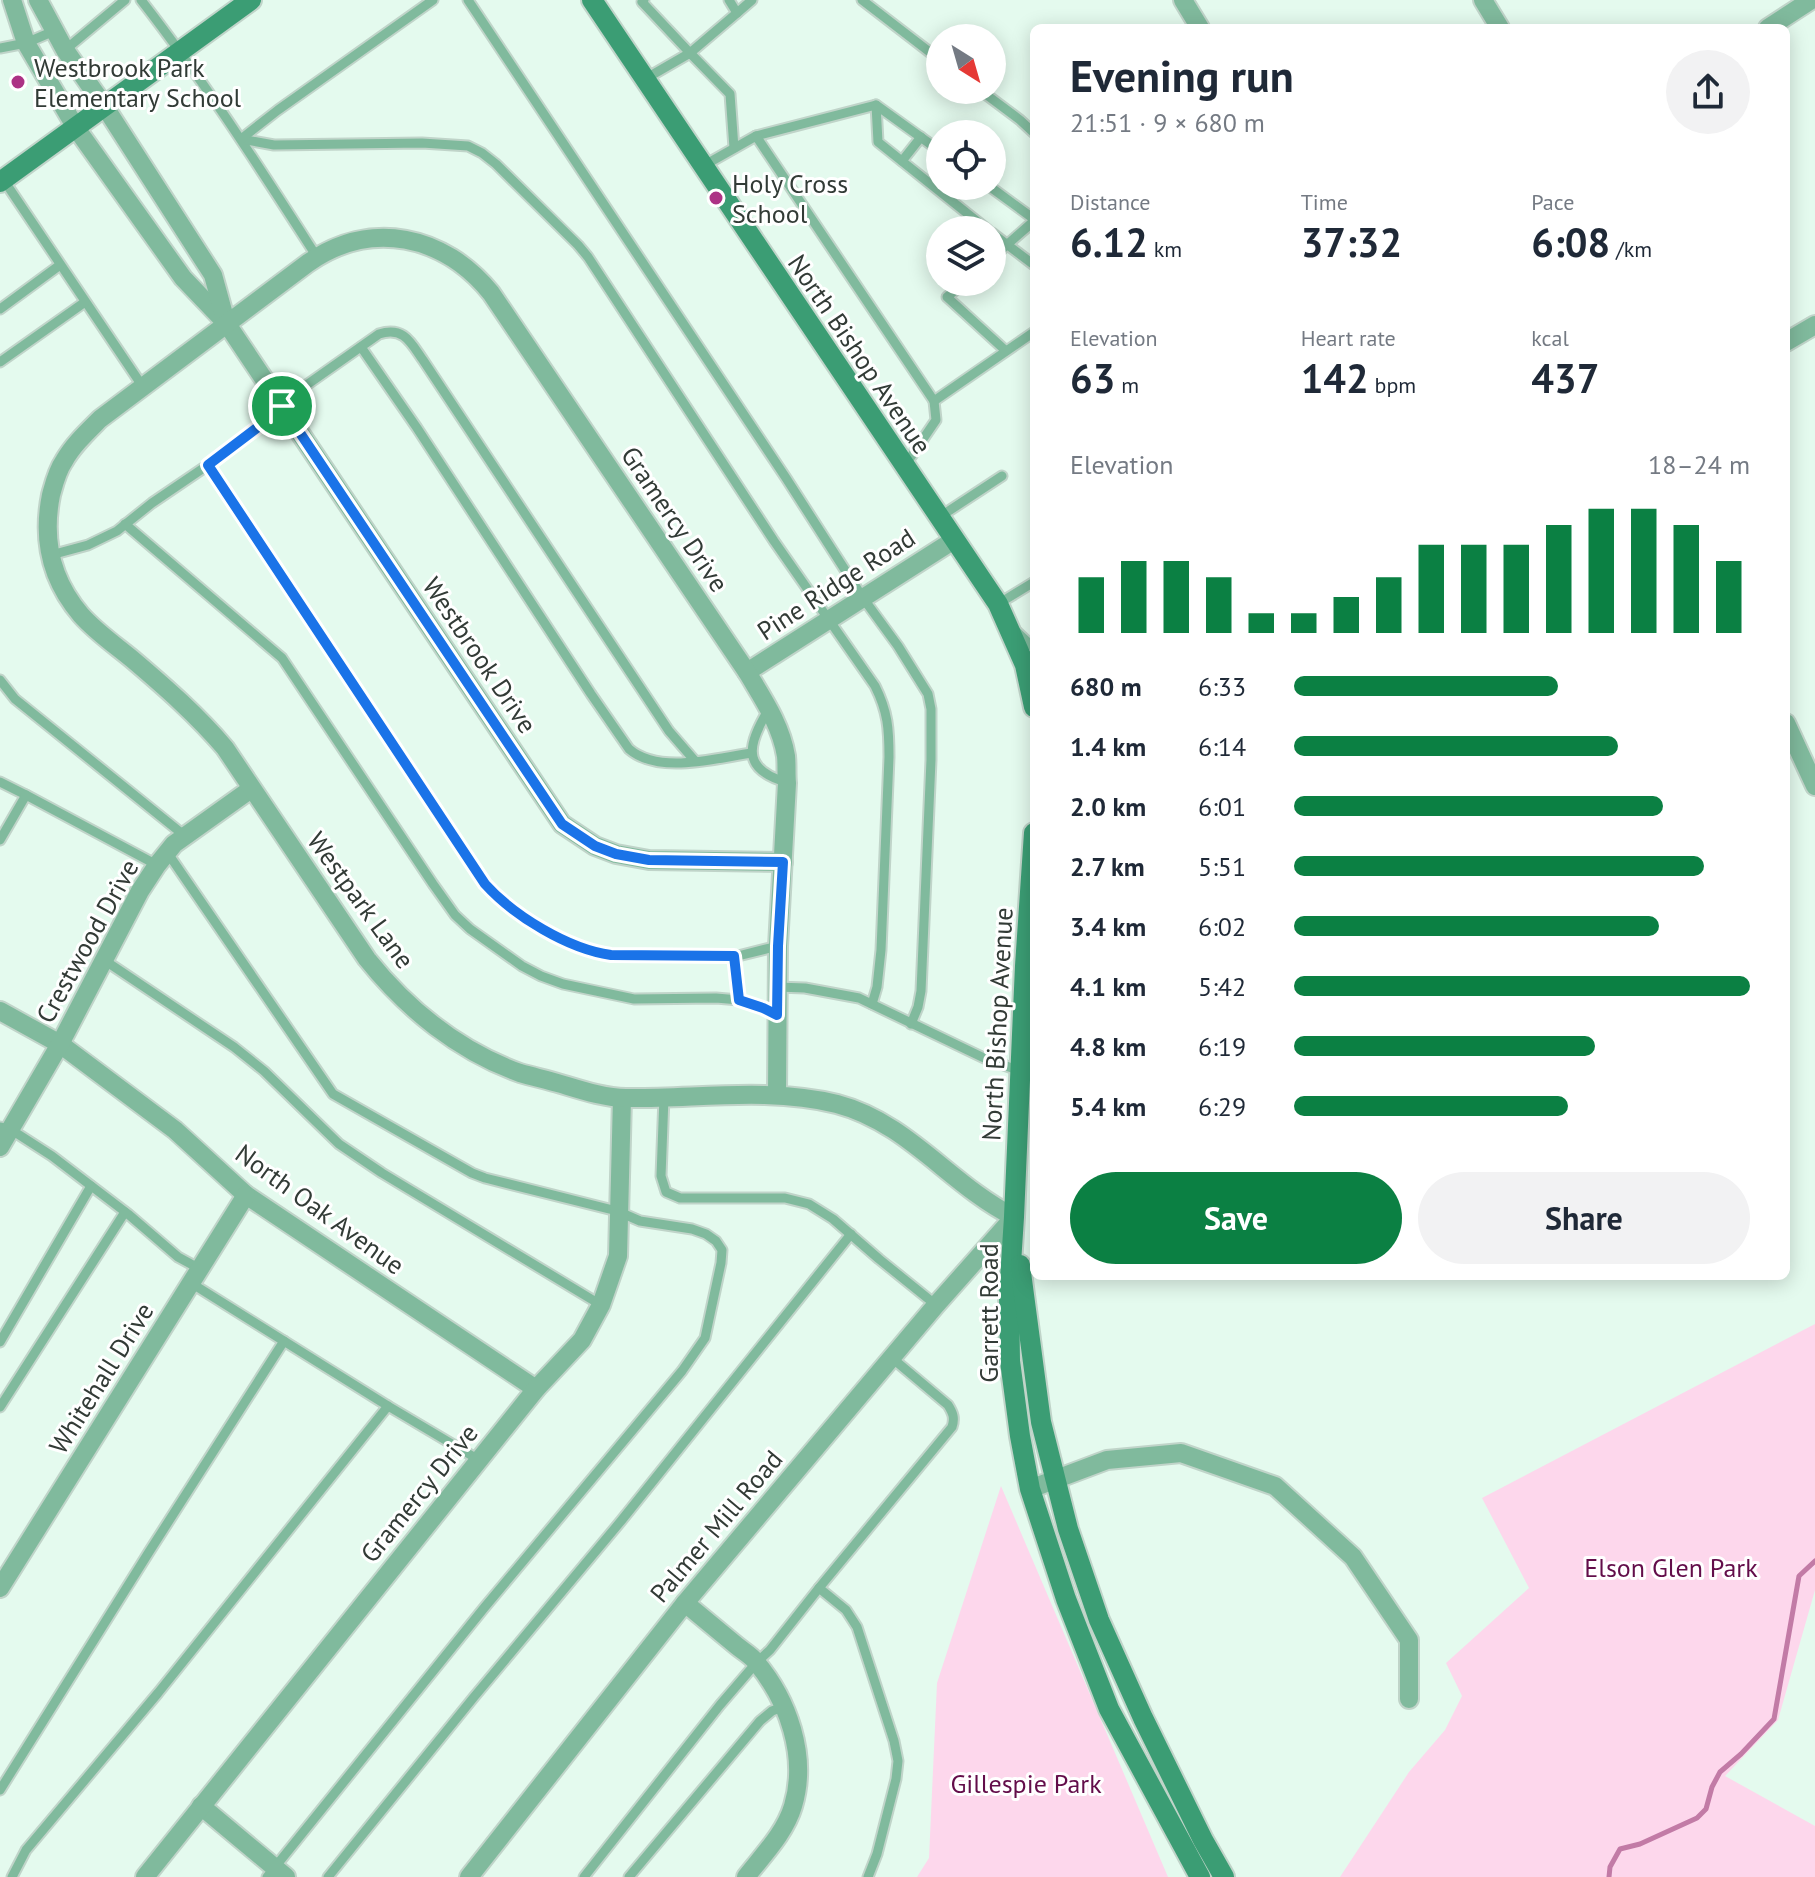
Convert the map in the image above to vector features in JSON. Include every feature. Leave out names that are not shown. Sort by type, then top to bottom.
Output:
[{"type":"main road","points":[[2,180],[251,0]]},
{"type":"main road","name":"North Bishop Avenue","points":[[592,0],[1002,613],[1025,665],[1030,688]]},
{"type":"main road","name":"North Bishop Avenue","points":[[1014,1217],[1030,892]]},
{"type":"main road","name":"Garrett Road","points":[[1014,1217],[1041,1422],[1068,1529],[1099,1620],[1143,1718],[1224,1877]]},
{"type":"main road","name":"Garrett Road","points":[[1014,1217],[1009,1295],[1010,1361],[1030,1489],[1066,1599],[1109,1709],[1200,1877]]},
{"type":"street","name":"Westbrook Drive","points":[[12,0],[26,43],[76,128],[183,278],[227,324],[562,824],[595,846],[616,854],[649,860],[783,862]]},
{"type":"street","name":"Westbrook Drive","points":[[38,0],[65,50],[213,275],[227,324]]},
{"type":"street","points":[[1183,0],[1198,24]]},
{"type":"street","points":[[1483,0],[1498,24]]},
{"type":"street","points":[[1774,24],[1808,1]]},
{"type":"street","name":"Gramercy Drive","points":[[227,324],[317,257],[336,247],[364,240],[398,238],[417,241],[453,258],[481,281],[747,672],[779,730],[787,783],[778,946],[777,1095]]},
{"type":"street","name":"Westpark Lane","points":[[227,324],[100,419],[78,442],[62,463],[53,486],[47,531],[51,555],[57,576],[82,616],[177,699],[225,748],[382,979],[442,1033],[520,1072],[622,1098],[777,1095],[836,1104],[862,1112],[887,1124],[958,1181],[994,1207],[1014,1217]]},
{"type":"street","points":[[1790,340],[1815,325]]},
{"type":"street","name":"Pine Ridge Road","points":[[747,672],[954,540]]},
{"type":"street","points":[[1790,732],[1815,786]]},
{"type":"street","name":"Crestwood Drive","points":[[0,1147],[5,1128],[60,1044],[140,891],[162,859],[174,844],[251,789]]},
{"type":"street","name":"North Oak Avenue","points":[[0,1011],[60,1044],[175,1130],[246,1195],[536,1389]]},
{"type":"street","name":"Gramercy Drive","points":[[145,1877],[536,1389],[582,1340],[601,1305],[618,1256],[622,1098]]},
{"type":"street","name":"Whitehall Drive","points":[[1,1586],[246,1195]]},
{"type":"street","name":"Palmer Mill Road","points":[[469,1877],[685,1603],[1014,1217]]},
{"type":"street","points":[[1030,1489],[1107,1460],[1181,1453],[1275,1486],[1353,1557],[1409,1640],[1409,1699]]},
{"type":"street","points":[[685,1603],[757,1662],[785,1706],[792,1730],[798,1779],[793,1807],[777,1838],[746,1877]]},
{"type":"street","points":[[201,1806],[276,1874]]},
{"type":"lane","points":[[65,50],[125,0]]},
{"type":"lane","points":[[141,0],[181,51],[317,257]]},
{"type":"lane","points":[[241,139],[433,0]]},
{"type":"lane","points":[[468,0],[928,694],[931,760],[921,991],[911,1024]]},
{"type":"lane","points":[[644,0],[642,2],[730,94],[734,148]]},
{"type":"lane","points":[[729,0],[737,13]]},
{"type":"lane","points":[[645,79],[690,53],[752,0]]},
{"type":"lane","points":[[862,0],[926,49]]},
{"type":"lane","points":[[0,48],[26,43],[54,31]]},
{"type":"lane","points":[[999,104],[1030,129]]},
{"type":"lane","points":[[703,166],[756,136],[876,105],[926,141]]},
{"type":"lane","points":[[876,105],[878,142],[970,216]]},
{"type":"lane","points":[[756,136],[934,401],[936,420],[904,467]]},
{"type":"lane","points":[[902,161],[921,137]]},
{"type":"lane","points":[[241,139],[274,145],[422,143],[468,146],[496,164],[588,257],[774,541],[875,686],[887,715],[881,950],[872,1004]]},
{"type":"lane","points":[[2,180],[143,387]]},
{"type":"lane","points":[[1006,199],[1030,217]]},
{"type":"lane","points":[[1030,224],[1007,245],[1030,262]]},
{"type":"lane","points":[[0,309],[60,265]]},
{"type":"lane","points":[[948,296],[1006,351]]},
{"type":"lane","points":[[0,362],[85,302]]},
{"type":"lane","points":[[51,555],[88,545],[117,531],[274,415],[298,391],[379,334],[398,332],[407,338],[513,493],[669,731],[695,761]]},
{"type":"lane","points":[[934,401],[1030,335]]},
{"type":"lane","points":[[361,347],[629,749],[650,761],[665,763],[752,753]]},
{"type":"lane","points":[[208,465],[476,871],[493,893],[513,911],[594,953],[734,956],[778,946]]},
{"type":"lane","points":[[938,518],[1002,476]]},
{"type":"lane","points":[[125,524],[282,658],[433,884],[455,915],[470,929],[522,966],[563,984],[634,999],[739,1000],[777,1015]]},
{"type":"lane","points":[[1030,586],[1002,613],[1030,644]]},
{"type":"lane","points":[[0,680],[15,699],[185,836]]},
{"type":"lane","points":[[769,709],[753,741],[754,762],[769,777],[787,783]]},
{"type":"lane","points":[[0,782],[162,859],[333,1094],[472,1173],[620,1212],[640,1221],[692,1229],[706,1234],[722,1250],[705,1338],[682,1371],[494,1596],[276,1874]]},
{"type":"lane","points":[[0,840],[26,795]]},
{"type":"lane","points":[[734,956],[739,1000]]},
{"type":"lane","points":[[104,960],[244,1055],[339,1144],[601,1305]]},
{"type":"lane","points":[[777,987],[805,988],[859,998],[984,1058],[1020,1071]]},
{"type":"lane","points":[[664,1097],[661,1176],[666,1192],[680,1198],[785,1198],[809,1204],[833,1219],[936,1305]]},
{"type":"lane","points":[[5,1128],[52,1156],[125,1212],[178,1257],[195,1276],[284,1341],[479,1460]]},
{"type":"lane","points":[[0,1342],[91,1186]]},
{"type":"lane","points":[[0,1407],[125,1212]]},
{"type":"lane","points":[[328,1877],[621,1521],[851,1234]]},
{"type":"lane","points":[[0,1790],[284,1341]]},
{"type":"lane","points":[[584,1877],[952,1427],[953,1413],[948,1405],[892,1358]]},
{"type":"lane","points":[[12,1877],[26,1850],[158,1693],[388,1406]]},
{"type":"lane","points":[[819,1588],[846,1610],[857,1627],[898,1761],[877,1854],[868,1877]]},
{"type":"lane","points":[[629,1877],[760,1721],[772,1711],[785,1706]]},
{"type":"green space","name":"Elson Glen Park","points":[[1815,1324],[1815,1590],[1778,1720],[1725,1776],[1815,1826],[1815,1877],[1340,1877],[1409,1772],[1445,1730],[1462,1696],[1446,1663],[1529,1588],[1482,1498]]},
{"type":"green space","name":"Gillespie Park","points":[[1001,1486],[1168,1877],[917,1877],[929,1858],[937,1683]]},
{"type":"waterway","points":[[1609,1877],[1610,1867],[1620,1849],[1640,1844],[1697,1818],[1706,1809],[1720,1772],[1774,1719],[1799,1576],[1815,1561]]},
{"type":"place","name":"Westbrook Park Elementary School","points":[[18,82]]},
{"type":"place","name":"Holy Cross School","points":[[716,198]]},
{"type":"route","points":[[282,406],[562,824],[595,846],[616,854],[649,860],[783,862],[777,1015],[739,1000],[734,956],[594,953],[513,911],[485,884],[208,465],[282,406]]}]
